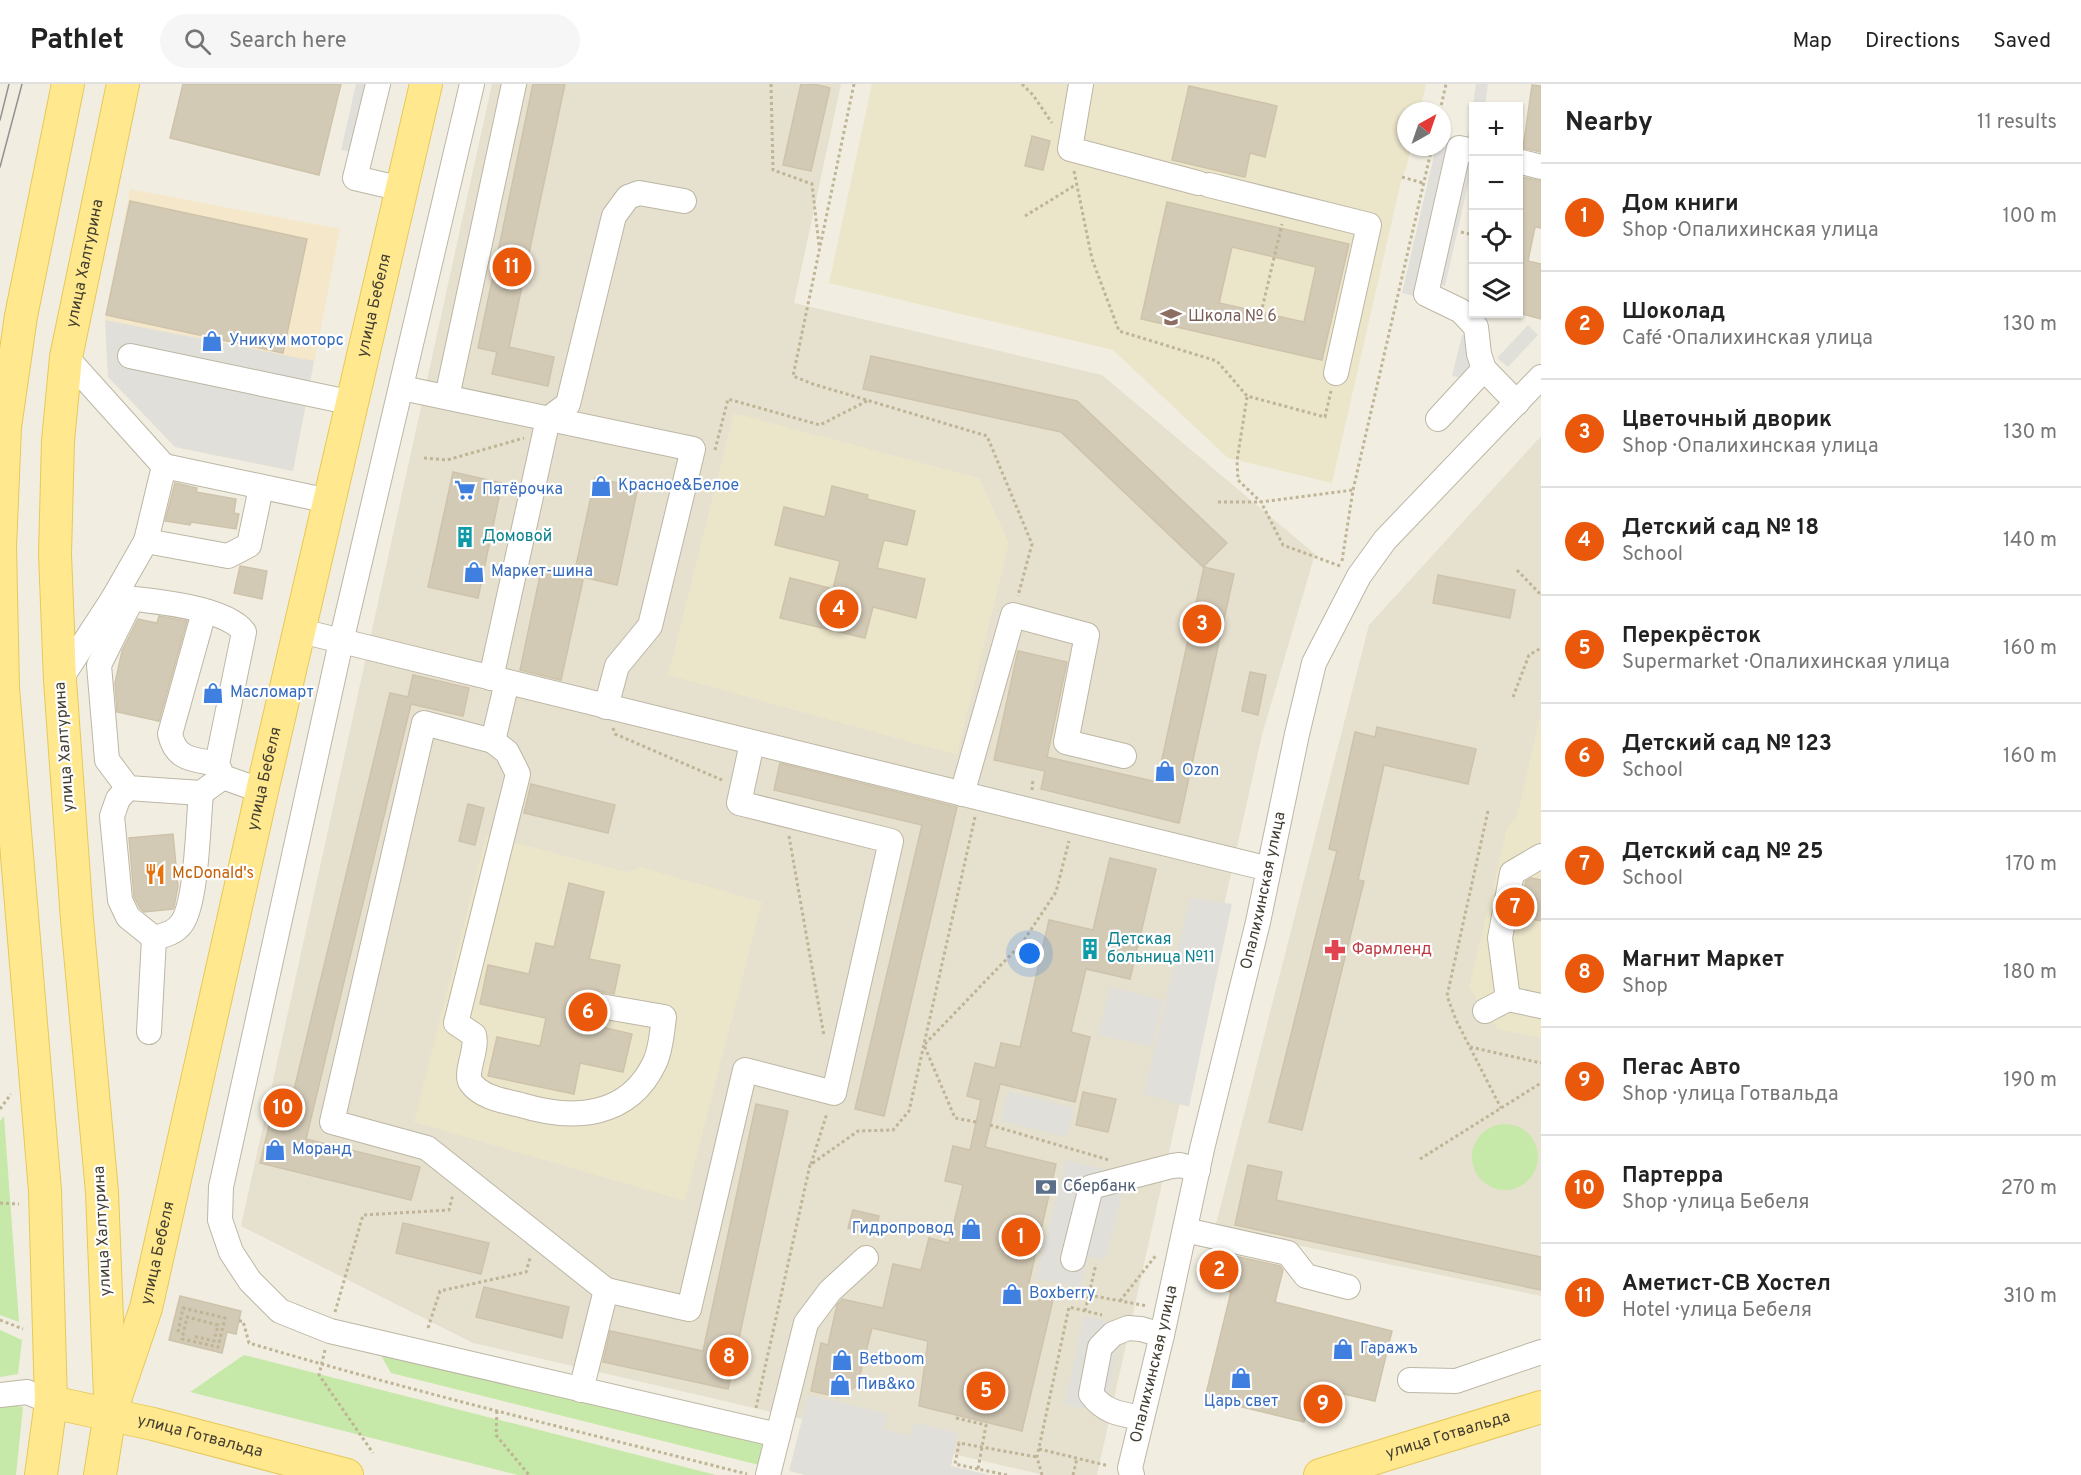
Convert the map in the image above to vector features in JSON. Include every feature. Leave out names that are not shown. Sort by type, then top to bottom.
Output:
[{"type":"main road","points":[[41,1475],[51,1402],[45,1191],[3,688],[0,547],[5,426],[19,327],[68,84]]},
{"type":"main road","name":"улица Халтурина","points":[[110,1414],[102,1192],[77,920],[60,680],[55,554],[58,441],[66,357],[123,84]]},
{"type":"main road","name":"улица Бебеля","points":[[100,1475],[110,1414],[146,1308],[262,791],[301,632],[329,501],[426,84]]},
{"type":"main road","name":"улица Готвальда","points":[[51,1402],[110,1414],[347,1475]]},
{"type":"main road","name":"улица Готвальда","points":[[1320,1475],[1541,1407]]},
{"type":"street","points":[[378,84],[354,178],[402,189]]},
{"type":"street","points":[[472,84],[341,642],[221,1187],[220,1220],[231,1252],[250,1281],[280,1311],[330,1331],[778,1435]]},
{"type":"street","points":[[447,397],[514,84]]},
{"type":"street","points":[[1081,84],[1070,149],[1369,225],[1336,373]]},
{"type":"street","points":[[1469,150],[1459,148],[1426,294],[1461,311],[1476,327],[1479,354],[1484,369],[1517,403]]},
{"type":"street","points":[[1523,162],[1541,167]]},
{"type":"street","points":[[493,741],[499,680],[548,418],[568,404],[614,216],[628,197],[639,193],[684,201]]},
{"type":"street","points":[[130,356],[353,403]]},
{"type":"street","points":[[66,357],[164,466],[329,501]]},
{"type":"street","points":[[1438,419],[1484,369]]},
{"type":"street","name":"Опалихинская улица","points":[[1132,1475],[1130,1468],[1141,1418],[1254,939],[1314,663],[1359,576],[1385,540],[1541,377]]},
{"type":"street","points":[[402,388],[693,449],[650,626],[617,666],[606,707]]},
{"type":"street","points":[[164,466],[146,541],[99,665],[107,760],[128,788],[201,793]]},
{"type":"street","points":[[146,541],[228,556],[249,545],[261,488]]},
{"type":"street","points":[[60,680],[123,598]]},
{"type":"street","points":[[123,598],[155,600],[204,612],[233,621],[244,632],[220,771],[201,793],[191,903],[182,924],[170,934],[154,938]]},
{"type":"street","points":[[204,612],[170,734],[173,747],[183,756],[262,791]]},
{"type":"street","points":[[970,796],[1013,615],[1087,635],[1066,742],[1124,756]]},
{"type":"street","points":[[301,632],[1269,869]]},
{"type":"street","points":[[589,1004],[664,1017],[656,1061],[635,1091],[619,1102],[580,1114],[559,1114],[490,1096],[471,1083],[468,1077],[476,1042],[474,1035],[456,1023],[518,774],[507,752],[493,741],[424,723],[332,1122],[427,1148],[606,1290],[689,1309],[744,1070],[834,1093],[891,841],[739,803],[752,743]]},
{"type":"street","points":[[128,788],[118,799],[112,816],[120,900],[128,917],[154,938]]},
{"type":"street","points":[[1508,999],[1500,938],[1512,873],[1541,856]]},
{"type":"street","points":[[149,1032],[154,938]]},
{"type":"street","points":[[1485,1011],[1508,999],[1541,1006]]},
{"type":"street","points":[[1085,1261],[1091,1187],[1172,1166],[1180,1165],[1198,1170]]},
{"type":"street","points":[[1185,1230],[1288,1253],[1306,1276],[1348,1287]]},
{"type":"street","points":[[768,1475],[806,1323],[830,1291],[866,1258]]},
{"type":"street","points":[[581,1390],[606,1290]]},
{"type":"street","points":[[1141,1418],[1109,1411],[1098,1405],[1091,1394],[1100,1347],[1113,1334],[1128,1328],[1162,1335]]},
{"type":"street","points":[[1410,1380],[1456,1381],[1541,1352]]},
{"type":"street","points":[[0,1395],[27,1392],[51,1402]]},
{"type":"path","points":[[771,84],[773,170],[812,184],[820,250]]},
{"type":"path","points":[[854,84],[794,376],[813,384],[987,436],[1032,544],[1013,615]]},
{"type":"path","points":[[1022,84],[1033,95],[1070,149],[1092,259],[1119,331],[1217,361],[1247,396],[1325,417],[1336,373]]},
{"type":"path","points":[[1442,102],[1446,84]]},
{"type":"path","points":[[1247,396],[1238,460],[1238,480],[1261,502],[1283,546],[1341,567],[1353,490],[1430,156]]},
{"type":"path","points":[[1402,177],[1423,183]]},
{"type":"path","points":[[1025,216],[1077,184]]},
{"type":"path","points":[[1261,313],[1286,204]]},
{"type":"path","points":[[1459,232],[1469,234]]},
{"type":"path","points":[[1218,502],[1261,502],[1353,490]]},
{"type":"path","points":[[1517,570],[1541,595]]},
{"type":"path","points":[[1513,697],[1529,655],[1541,648]]},
{"type":"path","points":[[606,707],[615,734],[742,789]]},
{"type":"path","points":[[810,1165],[858,1131],[893,1130],[909,1111],[924,1045],[970,796]]},
{"type":"path","points":[[1488,811],[1447,996],[1456,1020],[1502,1108]]},
{"type":"path","points":[[785,814],[826,1046]]},
{"type":"path","points":[[924,1045],[1022,943],[1056,892],[1074,822]]},
{"type":"path","points":[[924,1045],[955,1118],[976,1122]]},
{"type":"path","points":[[1470,1047],[1541,1063]]},
{"type":"path","points":[[1420,1160],[1541,1083]]},
{"type":"path","points":[[755,1410],[810,1165],[834,1093]]},
{"type":"path","points":[[0,1109],[11,1094]]},
{"type":"path","points":[[990,1125],[1114,1162]]},
{"type":"path","points":[[335,1314],[363,1215],[449,1210],[459,1173]]},
{"type":"path","points":[[0,1203],[19,1204]]},
{"type":"path","points":[[428,1328],[440,1291],[526,1272],[536,1235]]},
{"type":"path","points":[[1120,1301],[1160,1250]]},
{"type":"path","points":[[1085,1261],[1089,1295],[1085,1311]]},
{"type":"path","points":[[1089,1295],[1147,1306]]},
{"type":"path","points":[[1042,1475],[1037,1457],[1070,1307],[1105,1316]]},
{"type":"path","points":[[177,1332],[183,1308],[225,1318],[218,1347],[182,1339],[187,1317],[218,1324],[214,1341],[193,1336]]},
{"type":"path","points":[[0,1320],[29,1331]]},
{"type":"path","points":[[239,1321],[243,1322],[249,1343],[321,1365],[752,1475]]},
{"type":"path","points":[[326,1346],[319,1375],[373,1453]]},
{"type":"path","points":[[498,1411],[496,1435],[529,1475]]},
{"type":"path","points":[[956,1418],[986,1425],[978,1469]]},
{"type":"path","points":[[1007,1475],[955,1464],[958,1443],[1037,1457]]},
{"type":"path","points":[[1039,1449],[1109,1466]]},
{"type":"path","points":[[1073,1475],[1077,1458]]},
{"type":"shaded area","points":[[356,84],[388,84],[372,156],[341,150]]},
{"type":"shaded area","points":[[492,84],[841,84],[794,303],[1102,375],[1315,554],[1262,735],[1097,1475],[1044,1475],[473,1343],[241,1226]]},
{"type":"shaded area","name":"Школа № 6","points":[[872,84],[1426,84],[1422,102],[1397,102],[1397,156],[1409,156],[1402,177],[1332,483],[1228,458],[1113,350],[829,283]]},
{"type":"shaded area","points":[[1476,84],[1488,84],[1486,102],[1473,102]]},
{"type":"shaded area","points":[[1434,156],[1447,156],[1414,296],[1402,293]]},
{"type":"shaded area","points":[[1460,161],[1469,162],[1469,181],[1445,286],[1432,283]]},
{"type":"shaded area","name":"Уникум моторс","points":[[130,189],[340,229],[293,471],[175,447],[108,377],[105,320]]},
{"type":"shaded area","points":[[105,320],[314,361],[293,471],[175,447],[108,377]]},
{"type":"shaded area","points":[[1528,325],[1538,335],[1508,367],[1497,358]]},
{"type":"shaded area","points":[[1462,335],[1475,338],[1466,379],[1452,376]]},
{"type":"shaded area","points":[[734,413],[979,478],[1009,543],[957,755],[668,675]]},
{"type":"shaded area","points":[[1541,436],[1541,1296],[1215,1228],[1369,625]]},
{"type":"shaded area","points":[[1541,712],[1541,1038],[1497,1029],[1469,987],[1507,828],[1517,816]]},
{"type":"shaded area","points":[[486,835],[627,872],[641,867],[762,902],[685,1201],[414,1122]]},
{"type":"shaded area","points":[[1190,898],[1232,904],[1189,1107],[1144,1094]]},
{"type":"shaded area","points":[[1110,987],[1163,1000],[1152,1047],[1098,1034]]},
{"type":"shaded area","points":[[1008,1091],[1074,1108],[1067,1137],[1001,1121]]},
{"type":"shaded area","points":[[1066,1160],[1127,1175],[1105,1260],[1088,1257],[1080,1288],[1036,1278]]},
{"type":"shaded area","points":[[1084,1316],[1123,1325],[1105,1414],[1065,1404]]},
{"type":"shaded area","points":[[808,1395],[888,1414],[884,1429],[910,1436],[914,1423],[958,1433],[951,1466],[990,1475],[805,1475],[789,1471]]},
{"type":"green space","points":[[4,1116],[19,1322],[0,1315],[0,1121]]},
{"type":"green space","points":[[1498,1124],[1512,1124],[1524,1129],[1533,1138],[1538,1157],[1536,1170],[1529,1181],[1512,1190],[1498,1190],[1486,1185],[1477,1176],[1472,1164],[1472,1150],[1477,1138],[1486,1129]]},
{"type":"green space","points":[[0,1330],[22,1340],[18,1374],[0,1377]]},
{"type":"green space","points":[[375,1345],[765,1440],[759,1465],[391,1373]]},
{"type":"green space","points":[[244,1355],[716,1475],[518,1475],[190,1392]]},
{"type":"green space","points":[[0,1403],[23,1407],[16,1475],[0,1475]]},
{"type":"building","points":[[183,84],[341,84],[319,175],[170,138]]},
{"type":"building","points":[[533,84],[565,84],[509,347],[554,357],[548,386],[492,374],[497,352],[478,348]]},
{"type":"building","points":[[801,84],[830,88],[811,171],[783,165]]},
{"type":"building","points":[[1532,85],[1541,86],[1541,152],[1523,148]]},
{"type":"building","points":[[1189,86],[1277,106],[1265,157],[1250,153],[1245,177],[1172,160]]},
{"type":"building","points":[[1032,136],[1050,141],[1043,170],[1025,166]]},
{"type":"building","points":[[1523,177],[1541,181],[1541,228],[1535,227],[1528,261],[1541,264],[1541,319],[1523,314]]},
{"type":"building","points":[[130,201],[307,239],[283,353],[106,315]]},
{"type":"building","points":[[1167,202],[1349,244],[1322,360],[1141,319]],"holes":[[[1232,247],[1316,267],[1304,322],[1219,303]]]},
{"type":"building","points":[[871,356],[1077,401],[1227,543],[1203,567],[1061,432],[863,389]]},
{"type":"building","name":"Домовой","points":[[453,472],[502,483],[478,598],[428,587]]},
{"type":"building","points":[[595,478],[638,487],[617,585],[574,575]]},
{"type":"building","points":[[175,483],[197,488],[196,492],[236,499],[234,513],[239,514],[236,529],[191,522],[190,525],[165,521]]},
{"type":"building","points":[[832,486],[868,495],[867,499],[915,511],[907,545],[884,540],[877,568],[925,579],[916,618],[873,607],[865,638],[780,618],[790,578],[833,589],[840,561],[775,545],[784,507],[825,517]]},
{"type":"building","points":[[240,566],[267,571],[262,599],[234,593]]},
{"type":"building","points":[[1204,567],[1234,574],[1179,823],[1041,789],[1045,771],[994,760],[1018,651],[1067,662],[1047,757],[1157,782]]},
{"type":"building","points":[[541,571],[583,580],[561,680],[520,670]]},
{"type":"building","points":[[1438,575],[1515,590],[1510,618],[1433,603]]},
{"type":"building","points":[[159,616],[187,621],[159,721],[117,712],[115,683],[122,651],[138,619],[157,623]]},
{"type":"building","points":[[1250,672],[1266,675],[1258,715],[1242,711]]},
{"type":"building","points":[[413,675],[469,688],[463,716],[411,704],[306,1139],[420,1167],[411,1200],[260,1163],[278,1090],[293,1094],[390,693],[408,697]]},
{"type":"building","points":[[1377,727],[1476,749],[1468,784],[1384,765],[1358,880],[1364,881],[1302,1130],[1269,1122],[1337,851],[1329,849],[1355,732],[1375,737]]},
{"type":"building","points":[[780,763],[957,807],[884,1116],[855,1109],[922,825],[774,790]]},
{"type":"building","points":[[531,784],[615,805],[608,833],[524,813]]},
{"type":"building","points":[[468,804],[484,808],[475,845],[459,841]]},
{"type":"building","name":"McDonald's","points":[[173,834],[178,886],[174,907],[173,909],[144,912],[134,897],[129,838]]},
{"type":"building","points":[[1110,858],[1156,869],[1130,979],[1086,969],[1071,1032],[1090,1037],[1075,1102],[1000,1084],[985,1147],[1056,1164],[1028,1287],[1053,1300],[1022,1431],[919,1406],[928,1341],[872,1328],[857,1386],[838,1397],[811,1391],[821,1343],[828,1345],[837,1305],[842,1299],[883,1308],[893,1264],[921,1270],[929,1238],[949,1243],[963,1185],[945,1181],[953,1146],[970,1150],[981,1100],[967,1096],[975,1063],[995,1068],[1001,1043],[1020,1047],[1049,920],[1093,930]]},
{"type":"building","points":[[1531,878],[1541,880],[1541,921],[1519,916],[1526,881]]},
{"type":"building","points":[[569,883],[604,892],[589,959],[620,965],[614,994],[584,991],[578,994],[575,1001],[576,1009],[585,1017],[584,1023],[632,1034],[623,1072],[580,1063],[574,1094],[488,1076],[497,1037],[540,1046],[546,1018],[480,1004],[488,965],[529,974],[536,943],[554,947]]},
{"type":"building","points":[[1083,1092],[1116,1099],[1108,1132],[1076,1125]]},
{"type":"building","points":[[756,1104],[788,1111],[728,1389],[603,1362],[610,1331],[703,1351]]},
{"type":"building","points":[[1248,1165],[1282,1172],[1276,1200],[1541,1257],[1541,1290],[1235,1225]]},
{"type":"building","points":[[853,1210],[879,1216],[875,1234],[848,1228]]},
{"type":"building","points":[[403,1223],[489,1243],[481,1274],[396,1253]]},
{"type":"building","points":[[1212,1251],[1280,1266],[1283,1270],[1275,1302],[1392,1331],[1375,1401],[1339,1393],[1334,1415],[1308,1408],[1304,1422],[1205,1398],[1231,1292],[1204,1285]]},
{"type":"building","points":[[484,1287],[569,1307],[562,1338],[476,1317]]},
{"type":"building","points":[[180,1296],[241,1311],[236,1334],[227,1332],[222,1353],[169,1340]]},
{"type":"tram line","points":[[0,120],[9,84]]},
{"type":"tram line","points":[[0,167],[22,84]]},
{"type":"place","name":"Аметист-СВ Хостел","points":[[512,267]]},
{"type":"place","name":"Школа № 6","points":[[1171,317]]},
{"type":"place","name":"Уникум моторс","points":[[212,341]]},
{"type":"place","name":"Красное&Белое","points":[[601,486]]},
{"type":"place","name":"Пятёрочка","points":[[465,490]]},
{"type":"place","name":"Домовой","points":[[465,537]]},
{"type":"place","name":"Маркет-шина","points":[[474,572]]},
{"type":"place","name":"Детский сад № 18","points":[[839,609]]},
{"type":"place","name":"Цветочный дворик","points":[[1202,624]]},
{"type":"place","name":"Масломарт","points":[[213,693]]},
{"type":"place","name":"Ozon","points":[[1165,771]]},
{"type":"place","name":"McDonald's","points":[[155,874]]},
{"type":"place","name":"Детский сад № 25","points":[[1515,907]]},
{"type":"place","name":"Детская больница №11","points":[[1090,949]]},
{"type":"place","name":"Фармленд","points":[[1335,950]]},
{"type":"place","name":"Детский сад № 123","points":[[588,1012]]},
{"type":"place","name":"Партерра","points":[[283,1108]]},
{"type":"place","name":"Моранд","points":[[275,1150]]},
{"type":"place","name":"Сбербанк","points":[[1046,1187]]},
{"type":"place","name":"Гидропровод","points":[[971,1229]]},
{"type":"place","name":"Дом книги","points":[[1021,1237]]},
{"type":"place","name":"Шоколад","points":[[1219,1270]]},
{"type":"place","name":"Boxberry","points":[[1012,1294]]},
{"type":"place","name":"Гаражъ","points":[[1343,1349]]},
{"type":"place","name":"Магнит Маркет","points":[[729,1357]]},
{"type":"place","name":"Betboom","points":[[842,1360]]},
{"type":"place","name":"Царь свет","points":[[1241,1378]]},
{"type":"place","name":"Пив&ко","points":[[840,1385]]},
{"type":"place","name":"Перекрёсток","points":[[986,1391]]},
{"type":"place","name":"Пегас Авто","points":[[1323,1404]]}]
